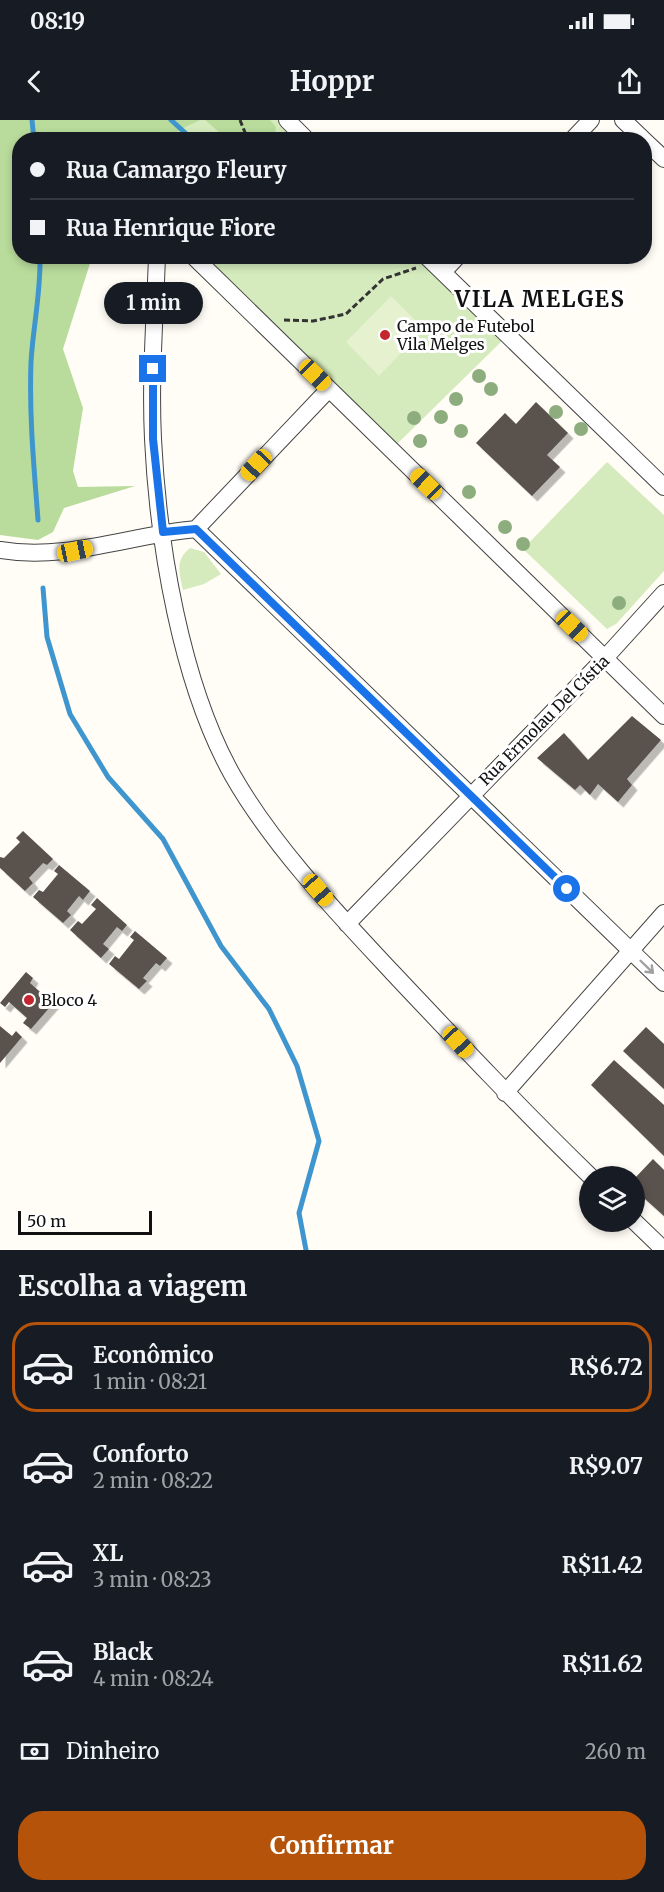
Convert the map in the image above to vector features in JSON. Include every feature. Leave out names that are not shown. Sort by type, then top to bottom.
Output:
[{"type":"street","points":[[287,120],[299,132]]},
{"type":"street","points":[[580,132],[591,120]]},
{"type":"street","points":[[623,120],[636,132]]},
{"type":"street","points":[[652,148],[664,159]]},
{"type":"street","points":[[158,264],[153,439],[163,532],[180,638],[218,745],[233,776],[250,802],[303,873],[347,924],[506,1093],[580,1166]]},
{"type":"street","points":[[201,264],[664,716]]},
{"type":"street","points":[[430,264],[443,272],[664,487]]},
{"type":"street","points":[[443,272],[450,264]]},
{"type":"street","points":[[0,550],[19,553],[57,553],[163,532],[196,529],[329,389]]},
{"type":"street","points":[[196,529],[664,983]]},
{"type":"street","name":"Rua Ermolau Del Cístia","points":[[347,924],[605,658],[664,593]]},
{"type":"street","points":[[506,1093],[664,913]]},
{"type":"street","points":[[645,1232],[664,1250]]},
{"type":"path","points":[[258,320],[313,321],[346,314],[383,279],[418,264]]},
{"type":"green space","points":[[0,120],[200,120],[178,132],[12,132],[12,264],[90,264],[63,349],[83,408],[73,471],[78,487],[135,486],[64,508],[53,532],[38,540],[0,535]]},
{"type":"green space","points":[[178,120],[282,120],[294,132],[170,132]]},
{"type":"green space","points":[[205,120],[270,120],[276,127],[275,132],[219,132]]},
{"type":"green space","points":[[201,264],[428,264],[505,338],[393,448]]},
{"type":"green space","name":"Campo de Futebol Vila Melges","points":[[391,296],[424,329],[379,376],[346,342]]},
{"type":"green space","points":[[607,462],[664,515],[664,571],[616,624],[607,629],[523,549]]},
{"type":"green space","points":[[190,548],[204,552],[221,574],[204,584],[183,590],[179,567],[182,557]]},
{"type":"building","points":[[536,402],[568,433],[547,455],[560,467],[532,496],[476,443],[505,413],[516,424]]},
{"type":"building","points":[[632,716],[661,740],[627,779],[632,785],[618,802],[598,784],[590,795],[580,785],[575,790],[537,758],[564,733],[588,760]]},
{"type":"building","points":[[23,831],[53,859],[47,865],[43,863],[29,878],[33,883],[25,891],[0,868],[0,857],[4,858],[20,842],[16,838]]},
{"type":"building","points":[[59,865],[90,891],[83,900],[79,896],[67,911],[71,915],[63,923],[33,897],[39,890],[43,892],[58,874],[54,871]]},
{"type":"building","points":[[97,898],[127,925],[122,931],[117,927],[103,944],[109,949],[101,958],[70,930],[78,921],[82,924],[96,909],[91,905]]},
{"type":"building","points":[[135,931],[167,958],[160,966],[156,963],[143,978],[147,981],[139,989],[109,964],[115,956],[119,959],[134,940],[130,937]]},
{"type":"building","name":"Bloco 4","points":[[26,972],[33,978],[30,983],[47,998],[51,993],[57,999],[31,1029],[23,1023],[27,1018],[9,1002],[5,1007],[0,1003]]},
{"type":"building","points":[[0,1026],[12,1036],[16,1031],[22,1037],[0,1063]]},
{"type":"building","points":[[646,1027],[664,1044],[664,1089],[623,1051]]},
{"type":"building","points":[[614,1060],[664,1105],[664,1156],[591,1085]]},
{"type":"building","points":[[653,1159],[664,1170],[664,1216],[645,1199],[645,1167]]},
{"type":"waterway","points":[[32,120],[33,132]]},
{"type":"waterway","points":[[171,120],[184,132]]},
{"type":"waterway","points":[[38,520],[32,441],[31,382],[40,264]]},
{"type":"waterway","points":[[43,588],[47,637],[70,714],[108,777],[163,839],[221,946],[269,1009],[297,1066],[319,1141],[299,1213],[306,1250]]},
{"type":"place","name":"Campo de Futebol Vila Melges","points":[[385,335]]},
{"type":"place","name":"Bloco 4","points":[[29,1000]]},
{"type":"district","name":"VILA MELGES","points":[[540,299]]},
{"type":"route","points":[[153,369],[153,439],[163,532],[196,529],[567,889]]}]
